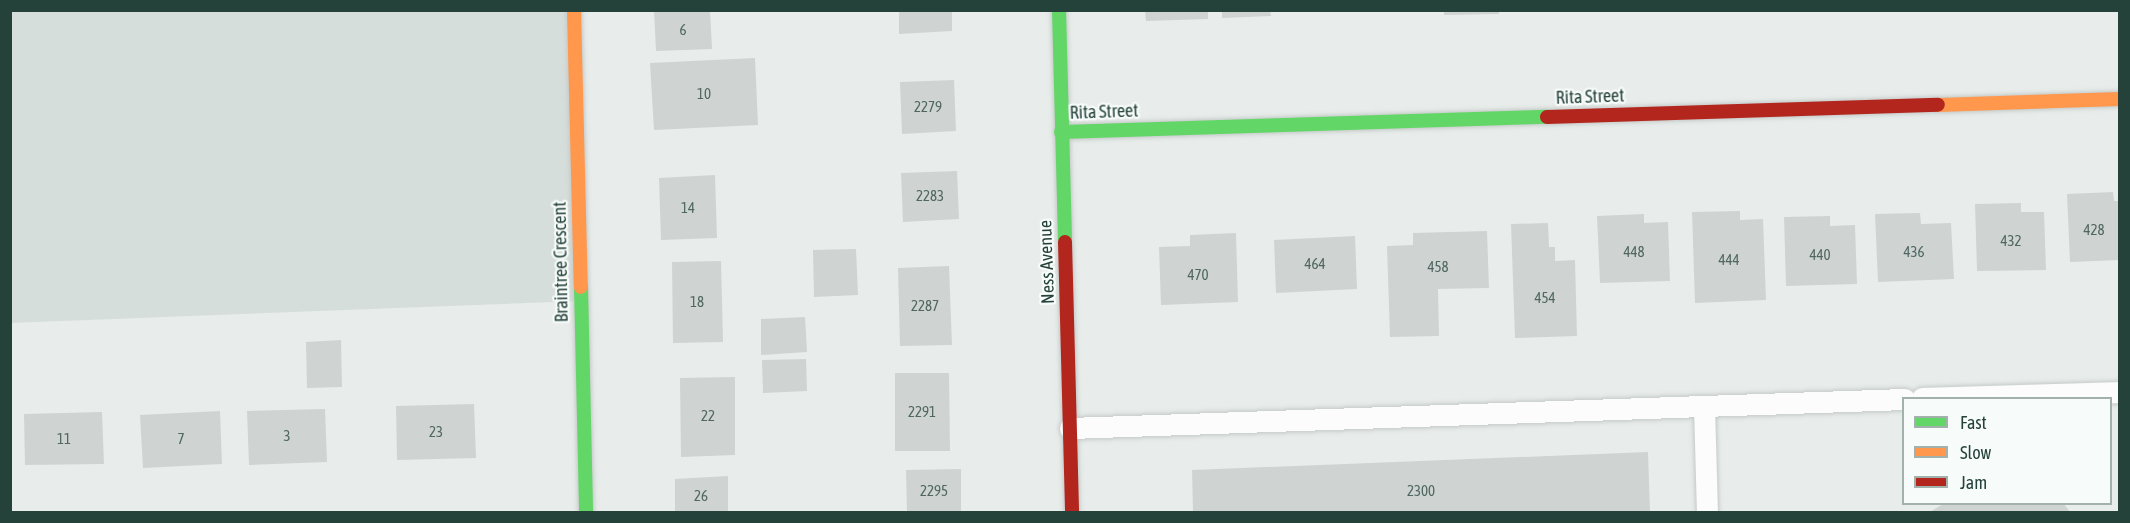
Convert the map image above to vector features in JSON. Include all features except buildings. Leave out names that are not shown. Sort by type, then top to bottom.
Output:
[{"type":"street","name":"Braintree Crescent","points":[[574,10],[586,513]]},
{"type":"street","name":"Ness Avenue","points":[[1059,10],[1072,513]]},
{"type":"street","name":"Rita Street","points":[[1061,132],[2120,99]]},
{"type":"lane","points":[[1979,397],[2120,392]]},
{"type":"lane","points":[[1070,428],[1902,399]]},
{"type":"lane","points":[[1704,406],[1707,513]]},
{"type":"shaded area","points":[[10,11],[573,11],[580,301],[11,323]]},
{"type":"traffic: fast","points":[[1059,10],[1065,242]]},
{"type":"traffic: fast","points":[[1061,132],[1547,117]]},
{"type":"traffic: fast","points":[[581,287],[586,512]]},
{"type":"traffic: slow","points":[[574,10],[581,287]]},
{"type":"traffic: slow","points":[[1938,105],[2120,99]]},
{"type":"traffic: jam","points":[[1547,117],[1938,105]]},
{"type":"traffic: jam","points":[[1065,242],[1072,512]]}]
